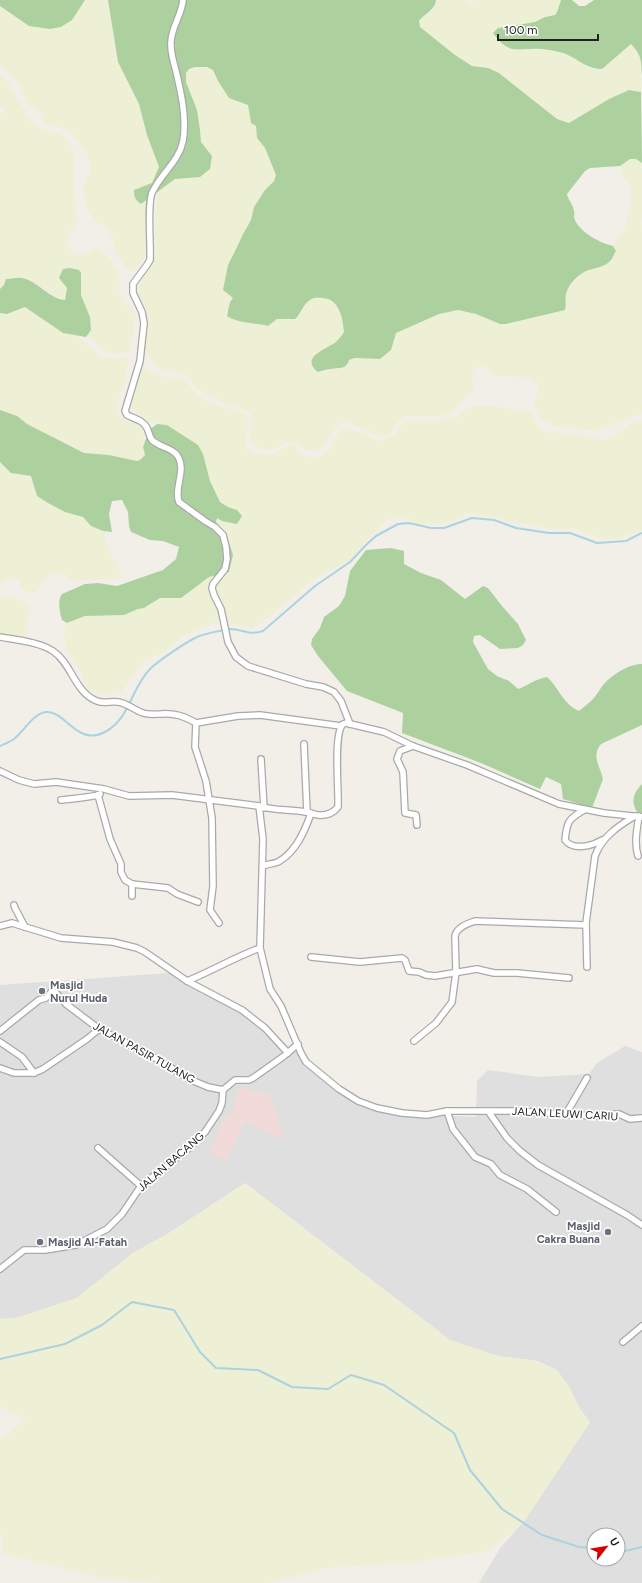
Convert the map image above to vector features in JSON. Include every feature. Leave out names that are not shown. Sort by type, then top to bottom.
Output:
[{"type":"street","points":[[183,0],[182,8],[173,26],[171,41],[171,50],[182,100],[184,134],[183,143],[177,157],[151,195],[150,260],[134,282],[133,291],[144,316],[140,361],[126,409],[126,414],[142,421],[154,441],[169,448],[176,455],[181,468],[178,497],[179,502],[215,527],[223,535],[227,559],[225,569],[213,584],[212,588],[221,609],[228,642],[236,657],[248,666],[306,684],[323,687],[334,692],[342,701],[350,724]]},
{"type":"street","points":[[0,637],[26,642],[53,651],[60,657],[83,691],[90,698],[98,702],[119,702],[150,715],[179,715],[196,723],[238,716],[260,715],[341,726],[346,723],[384,732],[413,746],[468,766],[559,804],[584,810],[639,816]]},
{"type":"street","points":[[196,723],[195,747],[206,781],[212,818],[213,886],[210,910],[219,923]]},
{"type":"street","points":[[0,771],[19,780],[34,784],[56,782],[104,789],[129,796],[172,795],[255,804],[262,807],[309,812],[320,816],[329,814],[338,807],[337,754],[341,726]]},
{"type":"street","points":[[263,866],[277,862],[290,853],[300,838],[309,812],[304,744]]},
{"type":"street","points":[[413,746],[400,750],[396,759],[403,772],[405,812],[406,814],[416,815],[417,825]]},
{"type":"street","name":"JALAN LEUWI CARIU","points":[[261,759],[263,866],[260,948],[270,989],[281,1006],[306,1062],[339,1089],[358,1101],[377,1108],[402,1113],[428,1115],[447,1111],[488,1111],[592,1116],[618,1114],[630,1119],[642,1118]]},
{"type":"street","points":[[61,800],[98,796],[104,789]]},
{"type":"street","points":[[98,796],[110,839],[125,880],[132,884],[168,888],[177,894],[198,902]]},
{"type":"street","points":[[584,810],[573,816],[568,821],[565,840],[574,846],[584,846],[597,843],[620,826],[639,816]]},
{"type":"street","points":[[638,856],[636,830],[639,816]]},
{"type":"street","points":[[587,967],[586,925],[595,856],[598,847],[604,838]]},
{"type":"street","points":[[132,884],[132,896]]},
{"type":"street","points":[[14,905],[14,908],[25,927]]},
{"type":"street","points":[[414,1041],[436,1023],[452,1002],[456,972],[456,931],[475,921],[586,925]]},
{"type":"street","points":[[0,926],[12,923],[61,938],[113,942],[137,948],[187,981],[242,1010],[265,1028],[288,1053]]},
{"type":"street","points":[[187,981],[207,973],[246,953],[260,948]]},
{"type":"street","points":[[311,957],[360,962],[402,958],[405,960],[407,970],[410,972],[420,972],[426,975],[435,976],[477,969],[494,973],[569,978]]},
{"type":"street","name":"JALAN PASIR TULANG","points":[[0,1031],[39,1000],[46,998],[52,991],[56,993],[66,1004],[99,1029],[157,1058],[189,1079],[208,1087],[223,1090]]},
{"type":"street","points":[[0,1068],[14,1073],[34,1074],[99,1029]]},
{"type":"street","points":[[0,1042],[22,1057],[34,1074]]},
{"type":"street","points":[[223,1090],[235,1080],[249,1080],[253,1078],[298,1044]]},
{"type":"street","points":[[566,1114],[587,1078]]},
{"type":"street","name":"JALAN BACANG","points":[[0,1269],[24,1250],[45,1250],[76,1245],[107,1229],[122,1214],[141,1186],[189,1148],[205,1132],[222,1104],[223,1090]]},
{"type":"street","points":[[447,1111],[452,1129],[475,1157],[491,1164],[500,1175],[528,1189],[556,1212]]},
{"type":"street","points":[[488,1111],[507,1138],[520,1151],[538,1165],[642,1225]]},
{"type":"street","points":[[98,1148],[141,1186]]},
{"type":"street","points":[[623,1342],[642,1326]]},
{"type":"shaded area","points":[[169,973],[202,994],[222,1002],[248,1017],[286,1054],[297,1043],[306,1062],[358,1101],[402,1113],[476,1117],[477,1081],[488,1070],[538,1077],[589,1074],[597,1063],[625,1046],[642,1052],[642,1583],[479,1583],[501,1547],[525,1520],[590,1422],[580,1409],[568,1385],[538,1361],[498,1356],[450,1340],[245,1183],[169,1233],[133,1253],[77,1298],[16,1318],[0,1319],[0,985]]},
{"type":"shaded area","points":[[240,1087],[271,1095],[283,1140],[244,1121],[226,1161],[210,1151],[227,1115],[240,1119],[232,1115]]},
{"type":"green space","points":[[0,0],[85,0],[72,20],[61,27],[50,29],[29,26],[0,6]]},
{"type":"green space","points":[[85,0],[108,0],[118,62],[139,104],[147,135],[159,167],[152,183],[134,196],[136,201],[141,204],[153,195],[148,253],[134,271],[129,271],[114,251],[112,238],[107,227],[97,223],[86,207],[83,188],[91,169],[86,151],[73,135],[62,128],[44,123],[39,112],[29,105],[18,83],[10,74],[0,67],[0,6],[12,16],[81,5]]},
{"type":"green space","points":[[108,0],[436,0],[432,9],[419,21],[420,27],[455,55],[472,66],[488,68],[499,73],[557,119],[569,123],[609,99],[629,90],[641,92],[642,163],[636,159],[630,159],[620,166],[590,168],[585,171],[567,194],[576,222],[584,232],[613,246],[616,251],[609,262],[603,266],[583,272],[572,282],[566,294],[565,310],[506,324],[500,324],[476,314],[458,310],[439,314],[396,333],[391,350],[380,359],[355,358],[349,360],[344,367],[327,369],[318,372],[313,367],[313,358],[316,354],[336,342],[344,332],[341,315],[333,302],[323,298],[313,298],[306,304],[295,319],[277,319],[268,326],[241,321],[227,316],[230,302],[233,298],[223,290],[228,265],[251,220],[254,207],[265,190],[274,181],[276,175],[265,148],[257,138],[256,126],[251,123],[248,105],[229,98],[213,70],[207,67],[195,67],[189,69],[186,73],[186,82],[197,110],[201,142],[212,156],[210,169],[200,177],[175,179],[141,204],[135,198],[134,190],[152,183],[159,167],[147,135],[139,104],[118,62]]},
{"type":"green space","points":[[436,0],[466,0],[468,5],[476,0],[561,0],[555,15],[545,17],[535,22],[498,28],[493,33],[524,49],[559,52],[571,56],[588,67],[594,69],[602,69],[630,44],[641,57],[642,92],[629,90],[609,99],[569,123],[557,119],[499,73],[488,68],[472,66],[455,55],[420,27],[419,22],[422,17],[432,9],[436,3]]},
{"type":"green space","points":[[561,0],[572,0],[579,6],[585,6],[594,0],[642,0],[642,76],[640,58],[631,44],[602,69],[589,66],[559,52],[541,49],[512,49],[501,42],[493,33],[498,28],[535,22],[545,17],[555,15]]},
{"type":"green space","points":[[195,67],[208,67],[213,70],[229,98],[248,105],[251,123],[256,126],[257,138],[265,148],[276,175],[274,181],[265,190],[254,207],[251,220],[239,243],[228,295],[233,297],[237,321],[268,326],[277,319],[283,318],[289,320],[299,315],[309,300],[314,298],[327,298],[334,302],[343,318],[344,332],[336,342],[314,355],[318,372],[333,368],[342,368],[349,360],[355,358],[380,359],[390,350],[396,333],[439,314],[458,310],[476,314],[500,324],[506,324],[565,310],[567,304],[565,298],[570,285],[584,272],[607,264],[612,260],[616,252],[613,246],[615,240],[625,228],[631,202],[631,185],[623,178],[620,166],[629,159],[636,159],[642,163],[642,413],[596,431],[554,426],[542,420],[534,405],[538,384],[525,377],[496,376],[483,366],[476,368],[472,375],[474,389],[451,413],[441,416],[404,416],[399,420],[392,432],[387,436],[379,436],[346,422],[339,423],[321,449],[315,451],[307,450],[292,442],[284,443],[274,449],[267,450],[255,447],[250,438],[252,417],[250,411],[229,405],[205,394],[195,387],[182,373],[163,371],[155,365],[143,347],[147,311],[138,295],[139,285],[156,253],[155,223],[157,191],[175,179],[200,177],[212,156],[201,142],[197,110],[186,82],[186,72]]},
{"type":"green space","points":[[0,74],[7,81],[27,115],[36,126],[64,136],[75,153],[73,178],[77,221],[69,235],[67,242],[72,252],[79,255],[86,254],[92,249],[97,248],[108,256],[119,272],[120,293],[124,302],[134,311],[136,319],[129,352],[117,354],[104,351],[88,335],[91,330],[90,317],[81,295],[81,273],[59,278],[67,288],[66,300],[59,299],[33,282],[4,285],[0,289],[0,116],[5,111],[0,106]]},
{"type":"green space","points":[[70,268],[79,270],[81,273],[81,295],[90,317],[91,330],[86,337],[63,333],[25,307],[7,314],[0,313],[0,289],[4,285],[6,279],[20,278],[28,280],[54,297],[65,300],[67,288],[59,278],[63,269]]},
{"type":"green space","points":[[25,307],[63,333],[76,335],[102,358],[128,358],[126,376],[116,406],[120,414],[127,419],[137,422],[141,426],[145,441],[143,447],[145,455],[140,460],[137,461],[109,455],[84,453],[27,424],[17,416],[0,410],[0,313],[7,314]]},
{"type":"green space","points":[[142,365],[156,374],[175,379],[179,377],[187,382],[203,399],[220,406],[245,413],[249,420],[246,440],[247,448],[254,453],[273,454],[289,445],[295,447],[303,455],[313,458],[321,456],[330,448],[340,430],[346,428],[368,435],[378,441],[387,439],[395,434],[403,422],[408,420],[440,420],[458,416],[471,406],[492,406],[529,412],[533,414],[538,427],[546,432],[571,434],[604,440],[616,435],[630,424],[642,420],[642,531],[614,539],[603,539],[572,529],[544,528],[529,524],[513,523],[496,517],[467,513],[451,522],[421,525],[403,517],[388,520],[372,535],[349,561],[312,580],[295,596],[257,626],[250,628],[219,622],[200,628],[182,637],[165,652],[145,660],[122,691],[102,694],[87,689],[78,668],[65,648],[64,630],[67,623],[85,616],[124,615],[144,608],[160,598],[181,598],[209,577],[229,571],[233,555],[227,536],[216,522],[217,518],[222,521],[237,510],[220,502],[210,481],[203,454],[167,425],[150,422],[132,409],[123,406],[121,402],[126,395],[135,367]]},
{"type":"green space","points":[[0,410],[17,416],[27,424],[84,453],[109,455],[137,461],[140,460],[145,455],[143,447],[149,430],[157,424],[167,425],[198,445],[203,454],[210,481],[220,502],[237,510],[242,516],[237,524],[222,521],[217,518],[216,522],[227,536],[233,555],[229,572],[209,577],[181,598],[160,598],[144,608],[124,615],[85,616],[67,623],[62,620],[59,603],[62,594],[85,584],[98,583],[117,586],[163,570],[176,559],[179,547],[163,541],[150,540],[131,532],[128,512],[122,500],[112,501],[109,514],[112,532],[103,531],[91,526],[83,517],[65,512],[37,496],[31,476],[11,473],[0,462]]},
{"type":"green space","points":[[0,462],[11,473],[31,476],[37,496],[47,503],[65,512],[83,517],[91,526],[103,531],[111,555],[116,562],[122,578],[71,581],[66,576],[58,572],[49,574],[37,591],[32,594],[20,588],[20,579],[5,578],[0,587]]},
{"type":"green space","points":[[391,548],[404,551],[404,564],[421,573],[441,580],[465,599],[483,586],[488,588],[518,624],[526,640],[523,645],[518,648],[500,649],[480,635],[474,636],[473,642],[488,669],[497,676],[509,681],[518,689],[539,679],[547,677],[565,700],[579,711],[593,699],[612,677],[622,670],[637,664],[642,664],[642,725],[601,744],[598,748],[596,757],[603,779],[592,808],[563,799],[561,784],[546,777],[540,789],[481,763],[402,733],[403,713],[347,691],[318,656],[311,645],[312,639],[320,628],[324,617],[339,606],[345,596],[350,571],[366,550]]},
{"type":"green space","points":[[0,596],[18,599],[29,604],[27,634],[22,637],[0,634]]},
{"type":"green space","points":[[642,784],[642,813],[637,812],[633,800],[635,793]]},
{"type":"green space","points":[[245,1183],[450,1340],[498,1356],[538,1361],[557,1370],[568,1385],[580,1409],[590,1422],[525,1520],[489,1551],[408,1563],[325,1568],[271,1583],[160,1583],[108,1579],[4,1554],[0,1534],[0,1440],[26,1419],[0,1407],[0,1319],[16,1318],[77,1298],[133,1253],[169,1233]]},
{"type":"waterway","points":[[0,746],[14,739],[33,719],[46,712],[59,716],[79,732],[87,735],[95,735],[105,732],[120,719],[138,685],[150,669],[165,657],[191,640],[207,634],[230,629],[249,633],[263,631],[315,586],[350,562],[376,536],[398,524],[409,523],[431,528],[444,528],[472,518],[494,520],[516,528],[549,533],[570,533],[597,543],[626,541],[642,533]]},
{"type":"waterway","points":[[0,1359],[65,1344],[102,1325],[132,1302],[174,1310],[200,1352],[216,1368],[258,1370],[292,1387],[328,1389],[351,1375],[384,1385],[454,1433],[470,1470],[502,1509],[542,1535],[579,1547],[586,1547]]},
{"type":"waterway","points":[[626,1551],[642,1547]]},
{"type":"place","name":"Masjid Nurul Huda","points":[[42,991]]},
{"type":"place","name":"Masjid Cakra Buana","points":[[608,1232]]},
{"type":"place","name":"Masjid Al-Fatah","points":[[40,1242]]}]
